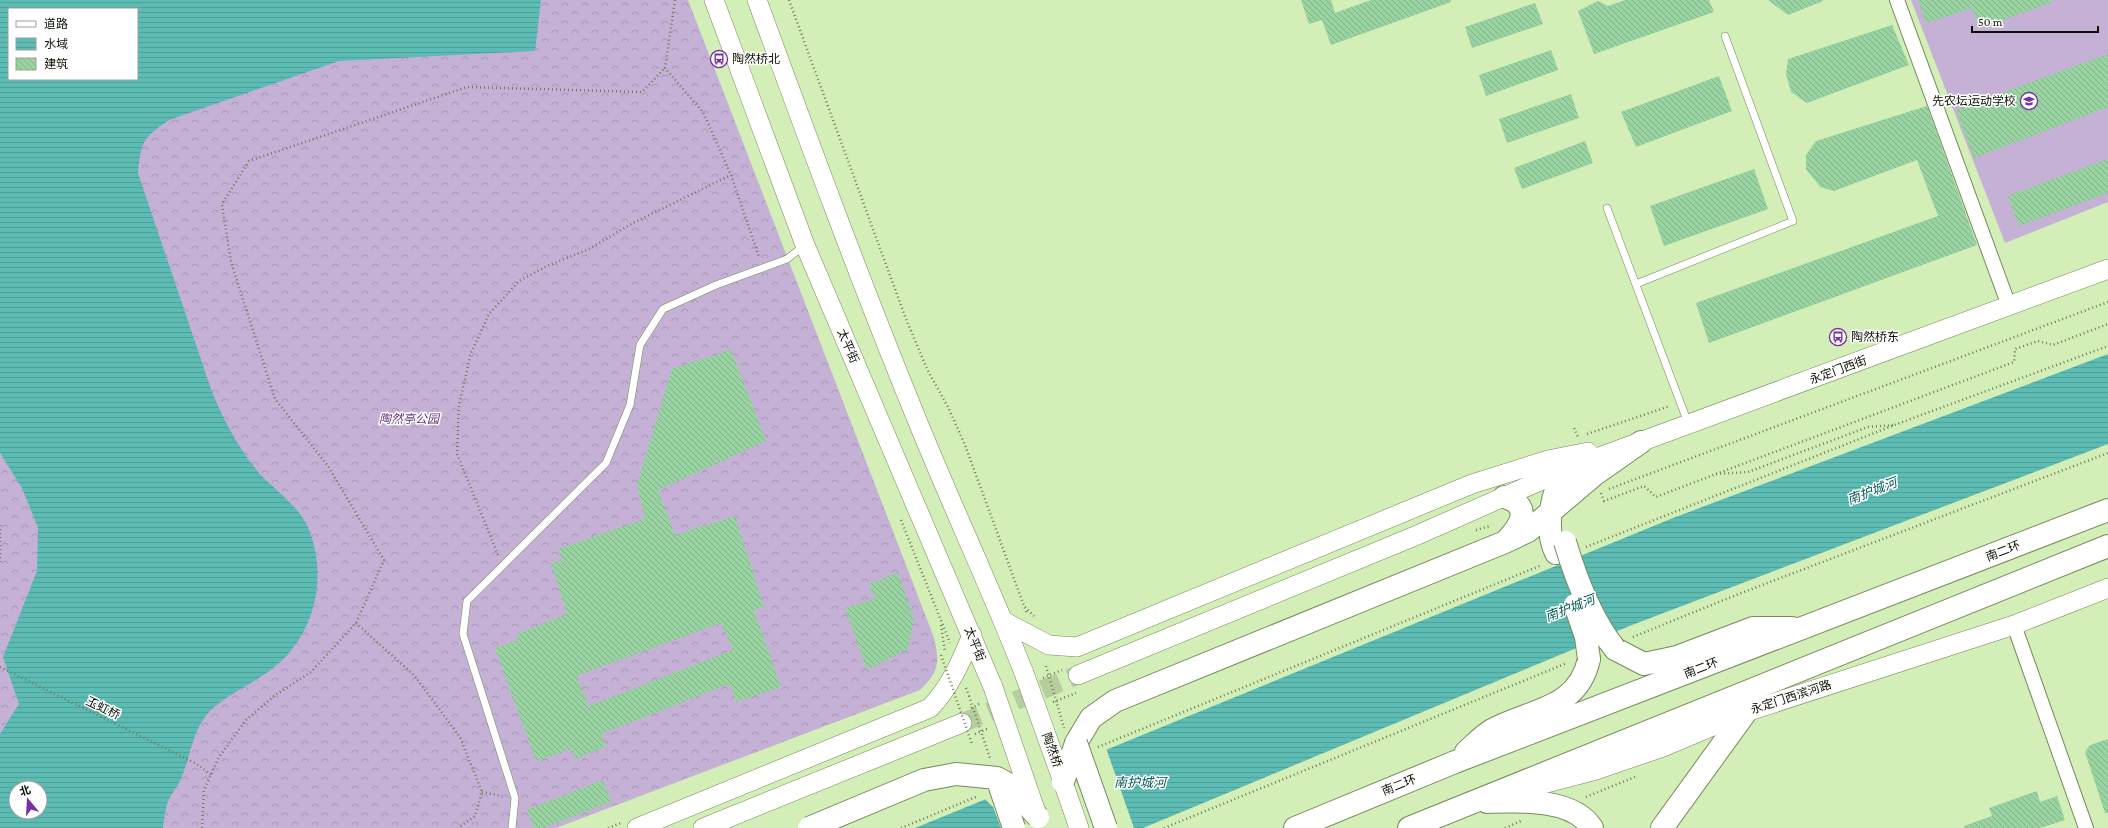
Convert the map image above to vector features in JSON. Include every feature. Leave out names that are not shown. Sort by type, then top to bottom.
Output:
[{"type":"highway","points":[[1064,782],[1086,746],[1091,718],[1115,701],[1505,542],[1528,530],[1579,487],[1641,442]]},
{"type":"highway","points":[[1455,762],[1491,731],[1559,702],[1570,695],[1586,673],[1589,659],[1586,637],[1560,551],[1552,510],[1554,494],[1567,469]]},
{"type":"highway","points":[[1560,551],[1567,511],[1579,487]]},
{"type":"highway","points":[[1504,497],[1513,500],[1522,511],[1522,520],[1516,530],[1505,542]]},
{"type":"highway","name":"南二环","points":[[1295,828],[1455,762],[2108,510]]},
{"type":"highway","points":[[1505,542],[1526,540],[1560,551],[1571,562],[1601,632],[1615,649],[1644,664],[1677,658],[1754,628],[1804,628]]},
{"type":"highway","points":[[1409,828],[2108,546]]},
{"type":"highway","points":[[1662,828],[1746,712]]},
{"type":"highway","points":[[1086,746],[1106,828]]},
{"type":"highway","points":[[809,828],[924,780],[956,774],[997,778],[1008,784],[1040,822]]},
{"type":"highway","points":[[997,778],[1014,828]]},
{"type":"highway","points":[[1474,802],[1525,801],[1560,806],[1588,821],[1592,828]]},
{"type":"main road","name":"太平街","points":[[714,0],[805,245],[993,687],[1040,822]]},
{"type":"main road","points":[[757,0],[842,233],[915,416],[1003,621],[1036,636],[1050,645],[1077,647],[1472,484],[1548,460],[1641,442]]},
{"type":"main road","name":"永定门西街","points":[[1078,675],[1408,539],[1567,469],[2108,269]]},
{"type":"main road","name":"永定门西滨河路","points":[[1474,802],[1596,770],[1663,747],[1746,712],[2014,625],[2108,588]]},
{"type":"main road","name":"陶然桥","points":[[1003,621],[1024,673],[1064,782],[1079,828]]},
{"type":"main road","points":[[637,828],[930,708],[942,695],[959,667],[972,635]]},
{"type":"main road","points":[[703,828],[962,723]]},
{"type":"street","points":[[1897,0],[2009,306]]},
{"type":"street","points":[[2014,625],[2086,828]]},
{"type":"lane","points":[[1636,284],[1793,221],[1724,36]]},
{"type":"lane","points":[[1607,208],[1688,424]]},
{"type":"lane","points":[[512,828],[514,798],[463,634],[467,601],[606,463],[630,405],[640,345],[663,309],[716,285],[787,259],[805,245]]},
{"type":"path","points":[[202,828],[204,790],[219,757],[246,720],[274,696],[311,672],[356,623],[384,560],[328,466],[275,399],[231,262],[222,204],[249,161],[467,87],[642,92],[665,68],[675,0]]},
{"type":"path","points":[[789,0],[906,319],[927,369],[948,407],[965,445],[1036,636]]},
{"type":"path","points":[[665,68],[703,112],[731,175],[763,268]]},
{"type":"path","points":[[502,566],[457,454],[459,405],[471,353],[489,314],[519,281],[548,265],[588,250],[633,223],[731,175]]},
{"type":"path","points":[[1604,500],[1644,486],[1656,497],[2014,362],[2015,349],[2038,341],[2053,345],[2108,324]]},
{"type":"path","points":[[1086,746],[1450,601],[1560,551],[2108,346]]},
{"type":"path","points":[[1716,474],[1748,472],[1868,427],[1897,424]]},
{"type":"path","points":[[0,525],[0,562]]},
{"type":"path","points":[[356,623],[414,675],[460,737],[482,792],[475,816],[458,828]]},
{"type":"path","points":[[941,655],[972,744]]},
{"type":"path","name":"玉虹桥","points":[[1,668],[197,764],[211,775]]},
{"type":"path","points":[[969,696],[997,778]]},
{"type":"path","points":[[482,792],[514,798]]},
{"type":"path","points":[[901,828],[980,795]]},
{"type":"green space","name":"陶然亭公园","points":[[0,0],[688,0],[933,635],[937,652],[937,665],[927,683],[920,690],[556,828],[0,828]]},
{"type":"green space","name":"先农坛运动学校","points":[[1911,0],[2108,0],[2108,202],[2005,243]]},
{"type":"water","points":[[0,0],[541,0],[535,51],[339,61],[169,120],[149,136],[142,147],[138,173],[212,392],[227,424],[245,454],[259,473],[296,509],[307,525],[315,552],[317,569],[317,586],[314,604],[309,620],[301,636],[291,650],[279,663],[228,697],[212,709],[205,717],[195,735],[183,774],[168,801],[163,828],[0,828],[0,734],[19,704],[3,657],[37,571],[38,528],[22,488],[0,453]]},
{"type":"water","name":"南护城河","points":[[2108,354],[2108,444],[1632,625],[1143,828],[915,828],[1673,518]]},
{"type":"pier","points":[[1106,748],[1134,828],[1001,828],[993,807],[984,798]]},
{"type":"building","points":[[1301,0],[1331,0],[1335,13],[1371,0],[1451,0],[1451,2],[1331,45],[1322,20],[1309,24]]},
{"type":"building","points":[[1625,0],[1709,0],[1714,12],[1594,54],[1578,11],[1598,1],[1608,6]]},
{"type":"building","points":[[1768,0],[1823,0],[1823,1],[1788,15]]},
{"type":"building","points":[[1918,0],[2052,0],[2053,2],[1979,28],[1972,8],[1926,23]]},
{"type":"building","points":[[1535,3],[1543,24],[1472,48],[1465,27]]},
{"type":"building","points":[[1892,25],[1909,65],[1807,103],[1791,92],[1786,74],[1788,59]]},
{"type":"building","points":[[1551,50],[1558,70],[1486,96],[1479,75]]},
{"type":"building","points":[[2108,54],[2108,107],[1974,158],[1956,110]]},
{"type":"building","points":[[1719,76],[1732,111],[1636,147],[1621,112]]},
{"type":"building","points":[[1571,94],[1579,118],[1507,143],[1499,119]]},
{"type":"building","points":[[1927,106],[1977,245],[1709,343],[1696,303],[1938,216],[1917,160],[1834,191],[1820,187],[1806,169],[1806,155],[1816,141]]},
{"type":"building","points":[[1585,141],[1593,163],[1522,189],[1514,168]]},
{"type":"building","points":[[2108,159],[2108,193],[2019,226],[2008,196]]},
{"type":"building","points":[[1754,169],[1768,209],[1664,246],[1650,206]]},
{"type":"building","points":[[731,350],[766,441],[658,490],[675,535],[735,516],[764,607],[754,610],[781,687],[737,702],[729,684],[601,734],[606,746],[576,759],[572,749],[536,761],[495,648],[518,640],[517,634],[567,614],[551,563],[563,561],[558,549],[645,519],[637,485],[672,369]],"holes":[[[721,623],[733,650],[589,706],[576,676]]]},
{"type":"building","points":[[898,573],[914,619],[908,649],[867,670],[845,608],[875,599],[869,584]]},
{"type":"building","points":[[2108,739],[2108,813],[2105,813],[2085,752],[2090,745]]},
{"type":"building","points":[[603,780],[611,802],[543,828],[534,828],[527,810]]},
{"type":"building","points":[[2037,791],[2040,802],[2057,796],[2065,820],[2040,828],[1964,828],[1964,826],[1992,816],[1989,808]]},
{"type":"tunnel","points":[[962,723],[1078,675]]},
{"type":"place","name":"陶然桥北","points":[[719,59]]},
{"type":"place","name":"先农坛运动学校","points":[[2029,101]]},
{"type":"place","name":"陶然桥东","points":[[1838,337]]}]
